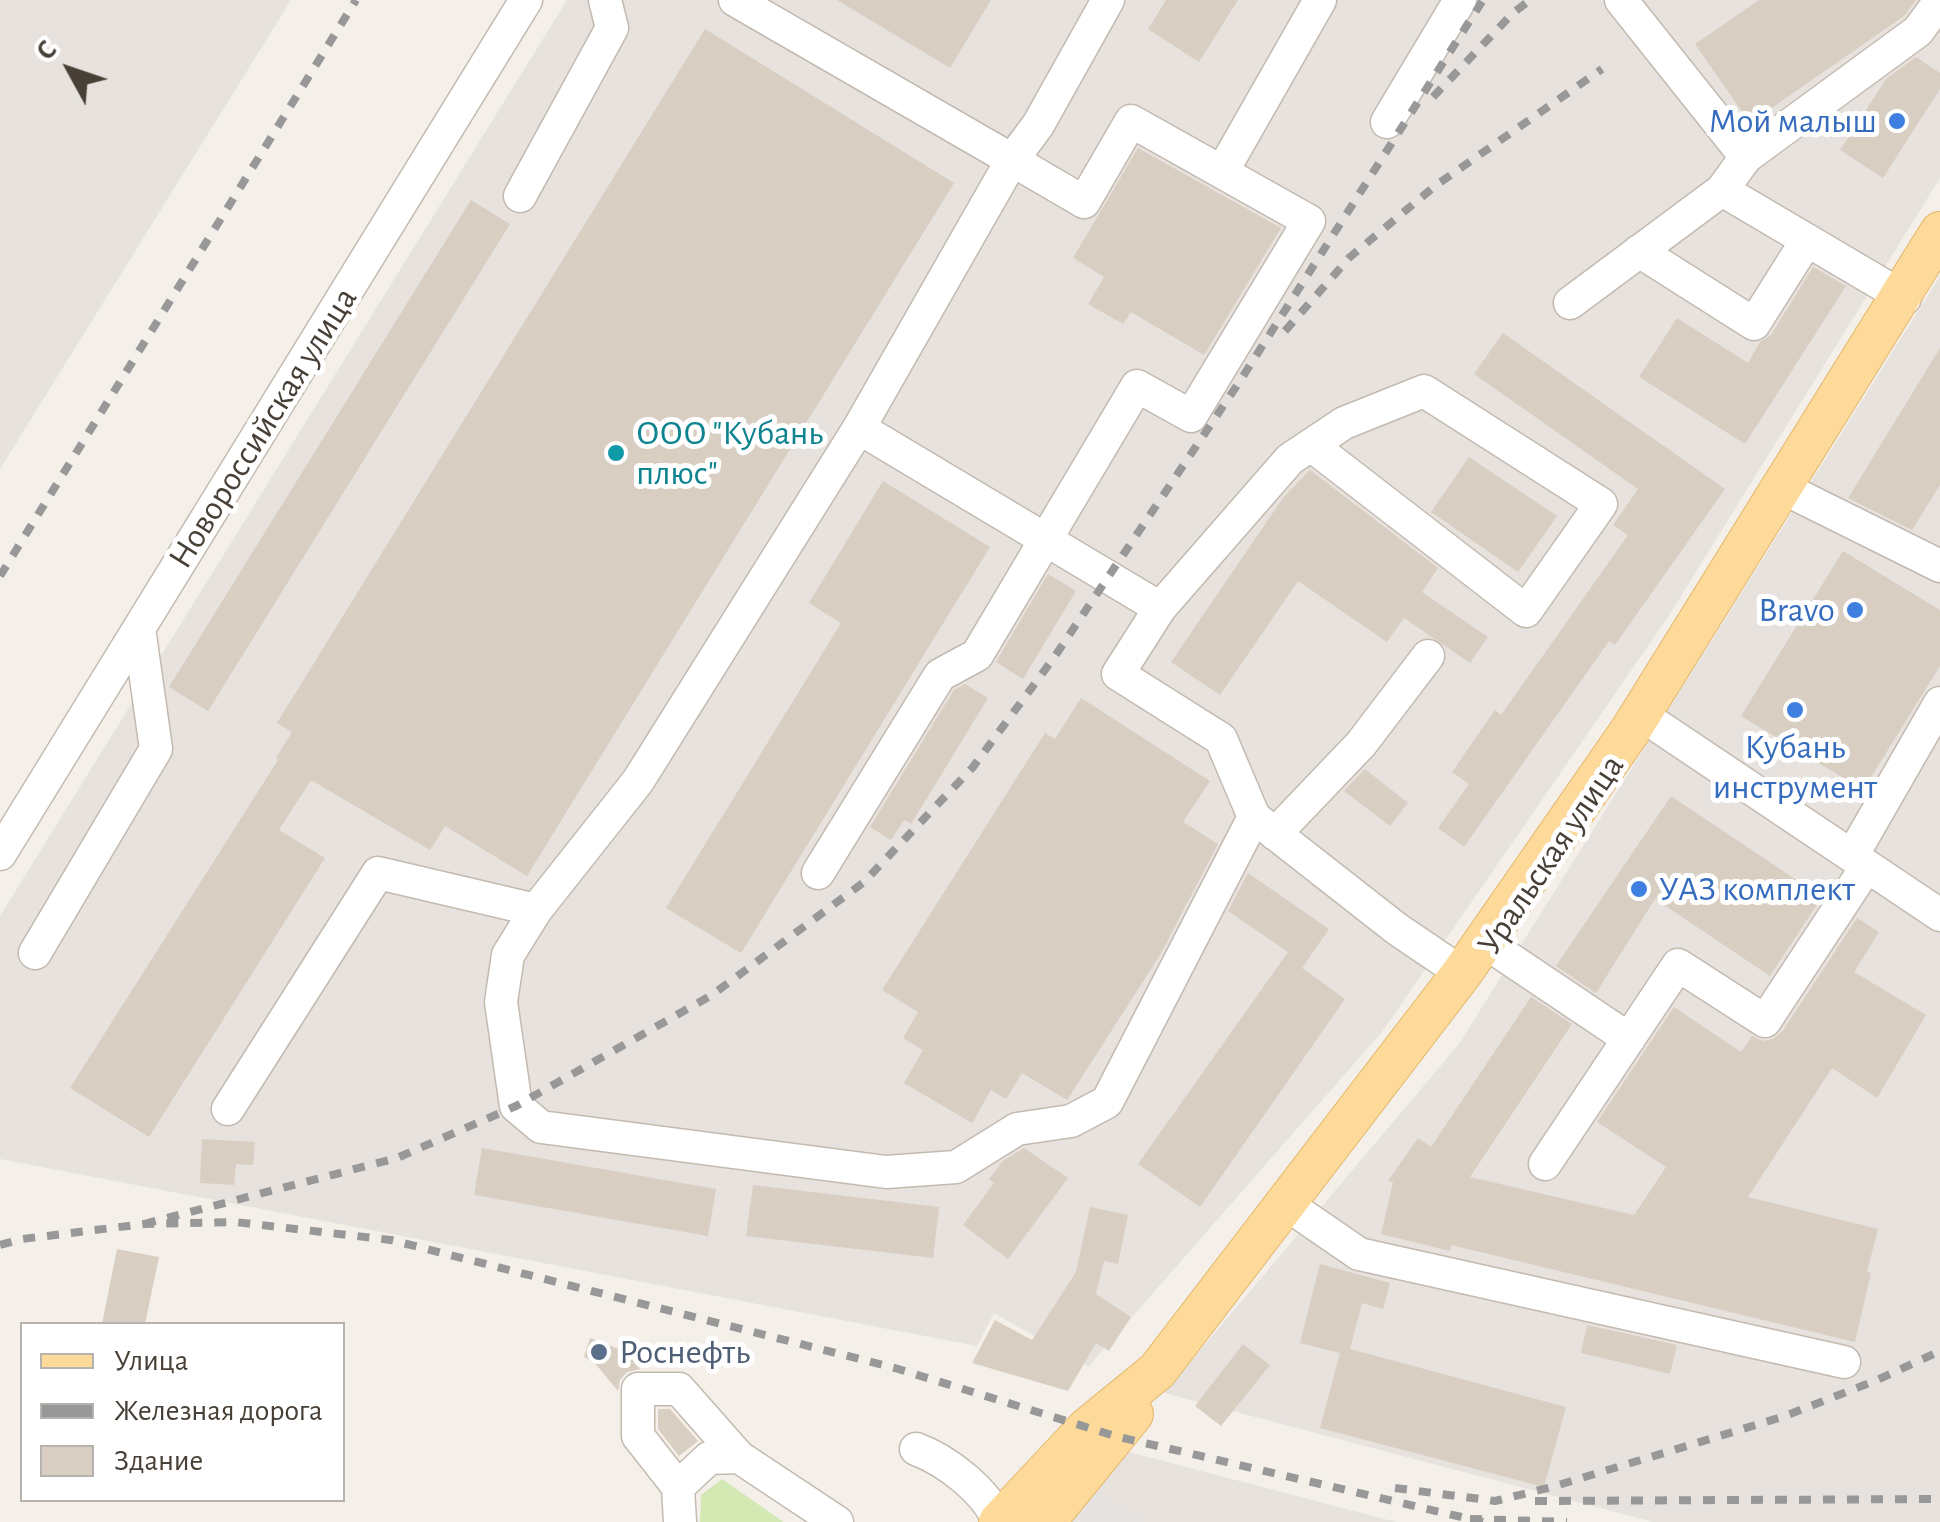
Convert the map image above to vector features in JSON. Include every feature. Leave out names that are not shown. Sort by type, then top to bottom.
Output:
[{"type":"main road","name":"Уральская улица","points":[[1044,1522],[1116,1436],[1476,959],[1643,716],[1787,490],[1940,232]]},
{"type":"main road","name":"Уральская улица","points":[[1643,716],[1940,242]]},
{"type":"main road","name":"Уральская улица","points":[[999,1522],[1086,1428],[1156,1372],[1289,1206]]},
{"type":"street","name":"Новороссийская улица","points":[[0,854],[526,0]]},
{"type":"street","points":[[520,196],[612,28],[606,0]]},
{"type":"street","points":[[735,0],[1084,202],[1131,120],[1309,222],[1191,416],[1137,386],[977,655],[940,675],[818,873]]},
{"type":"street","points":[[1108,0],[859,428],[638,781],[536,910],[508,955],[501,1002],[516,1106],[541,1128],[886,1172],[956,1167],[1017,1129],[1071,1121],[1107,1102],[1265,826],[1361,744],[1428,656]]},
{"type":"street","points":[[1222,172],[1320,0]]},
{"type":"street","points":[[1387,122],[1460,0]]},
{"type":"street","points":[[1620,0],[1746,157]]},
{"type":"street","points":[[1570,303],[1722,190],[1746,157],[1918,31],[1940,0]]},
{"type":"street","points":[[1722,190],[1903,297]]},
{"type":"street","points":[[1639,251],[1754,324],[1807,240]]},
{"type":"street","points":[[1311,445],[1526,611],[1601,504],[1424,392],[1344,422],[1290,459],[1160,608],[1118,674],[1221,740],[1265,826],[1397,929],[1476,959],[1629,1038]]},
{"type":"street","points":[[859,428],[1160,608]]},
{"type":"street","points":[[1787,490],[1940,566]]},
{"type":"street","points":[[35,954],[156,749],[139,628]]},
{"type":"street","points":[[1545,1164],[1678,965],[1765,1021],[1860,861],[1940,704]]},
{"type":"street","points":[[1643,716],[1940,915]]},
{"type":"street","points":[[228,1109],[378,873],[536,910]]},
{"type":"street","points":[[1289,1206],[1359,1254],[1844,1362]]},
{"type":"street","points":[[680,1522],[678,1487],[638,1436],[638,1389],[679,1389],[740,1457],[837,1522]]},
{"type":"street","points":[[916,1450],[940,1458],[958,1473],[999,1522]]},
{"type":"street","points":[[678,1487],[709,1458],[740,1457]]},
{"type":"shaded area","points":[[0,0],[291,0],[0,469]]},
{"type":"shaded area","points":[[567,0],[1940,0],[1940,178],[1668,617],[1382,1032],[1088,1367],[994,1313],[977,1346],[0,1159],[0,916]]},
{"type":"shaded area","points":[[1940,276],[1940,1522],[1653,1522],[1164,1393],[1459,1044]]},
{"type":"shaded area","points":[[1129,1452],[1396,1522],[1063,1522]]},
{"type":"shaded area","points":[[1093,1494],[1144,1522],[1068,1522]]},
{"type":"green space","points":[[722,1479],[783,1522],[700,1522],[701,1495]]},
{"type":"building","points":[[837,0],[991,0],[950,68]]},
{"type":"building","points":[[1166,0],[1238,0],[1199,62],[1148,29]]},
{"type":"building","points":[[1759,0],[1916,0],[1904,16],[1750,123],[1695,44]]},
{"type":"building","name":"ООО \"Кубань плюс\"","points":[[705,29],[954,183],[527,876],[445,826],[430,850],[311,780],[279,830],[325,858],[149,1137],[70,1088],[278,760],[292,732],[277,723]]},
{"type":"building","points":[[1916,57],[1940,73],[1940,89],[1883,178],[1840,150],[1886,79]]},
{"type":"building","points":[[1138,148],[1281,228],[1204,355],[1131,312],[1123,324],[1088,304],[1104,277],[1073,258]]},
{"type":"building","points":[[471,200],[510,224],[208,711],[169,687]]},
{"type":"building","points":[[1813,267],[1846,286],[1745,444],[1639,377],[1677,318],[1748,363],[1760,342],[1771,335]]},
{"type":"building","points":[[1503,333],[1725,489],[1615,645],[1609,641],[1464,847],[1438,828],[1469,784],[1452,772],[1495,710],[1501,715],[1628,535],[1613,525],[1638,489],[1474,374]]},
{"type":"building","points":[[1940,348],[1940,485],[1912,530],[1848,498]]},
{"type":"building","points":[[1469,457],[1557,516],[1518,572],[1431,512]]},
{"type":"building","points":[[1310,470],[1438,568],[1422,592],[1488,637],[1470,663],[1404,618],[1387,642],[1298,581],[1220,695],[1171,662],[1283,498]]},
{"type":"building","points":[[883,481],[990,547],[741,953],[666,908],[841,623],[809,603]]},
{"type":"building","points":[[1843,551],[1940,610],[1940,666],[1863,790],[1741,716]]},
{"type":"building","points":[[1048,574],[1076,591],[1023,679],[996,662]]},
{"type":"building","points":[[965,684],[988,698],[911,824],[904,820],[891,840],[870,827],[954,690]]},
{"type":"building","points":[[1081,698],[1210,781],[1183,822],[1218,844],[1160,955],[1067,1100],[1022,1073],[1006,1099],[991,1090],[972,1123],[904,1083],[923,1050],[903,1038],[918,1012],[882,990],[1045,733],[1055,739]]},
{"type":"building","points":[[1365,769],[1408,803],[1390,826],[1344,791]]},
{"type":"building","points":[[1671,796],[1822,897],[1770,976],[1655,899],[1596,993],[1556,966]]},
{"type":"building","points":[[1248,873],[1329,929],[1302,968],[1345,999],[1200,1207],[1138,1164],[1288,952],[1228,911]]},
{"type":"building","points":[[1857,918],[1879,932],[1854,972],[1926,1015],[1877,1098],[1832,1068],[1748,1197],[1878,1229],[1855,1342],[1451,1245],[1450,1251],[1381,1234],[1393,1182],[1388,1181],[1418,1138],[1431,1147],[1531,997],[1572,1024],[1470,1177],[1634,1215],[1666,1167],[1597,1122],[1674,1007],[1741,1052],[1752,1036],[1763,1041],[1773,1039],[1782,1032]]},
{"type":"building","points":[[202,1139],[255,1142],[253,1165],[236,1164],[234,1185],[200,1183]]},
{"type":"building","points":[[482,1148],[716,1189],[708,1236],[474,1195]]},
{"type":"building","points":[[1024,1148],[1068,1178],[1008,1259],[963,1225],[994,1183],[989,1179],[1003,1161]]},
{"type":"building","points":[[753,1185],[939,1207],[933,1258],[746,1236]]},
{"type":"building","points":[[1090,1207],[1128,1215],[1118,1264],[1104,1261],[1096,1294],[1131,1317],[1109,1351],[1096,1343],[1068,1391],[972,1363],[995,1320],[1032,1340],[1076,1272]]},
{"type":"building","points":[[117,1249],[159,1257],[145,1322],[102,1322]]},
{"type":"building","points":[[1320,1264],[1390,1283],[1383,1309],[1362,1303],[1350,1349],[1566,1407],[1544,1487],[1320,1428],[1340,1353],[1300,1343]]},
{"type":"building","points":[[1587,1325],[1677,1345],[1670,1374],[1581,1353]]},
{"type":"building","points":[[590,1338],[626,1352],[640,1369],[627,1372],[618,1391],[593,1361],[584,1357]]},
{"type":"building","points":[[1243,1344],[1270,1365],[1221,1426],[1195,1406]]},
{"type":"building","points":[[658,1409],[670,1409],[698,1441],[679,1456],[658,1429]]},
{"type":"railway","points":[[0,576],[356,0]]},
{"type":"railway","points":[[144,1224],[397,1158],[516,1106],[712,995],[864,882],[973,767],[1053,659],[1238,384],[1483,0]]},
{"type":"railway","points":[[1433,97],[1530,0]]},
{"type":"railway","points":[[1285,331],[1350,257],[1435,186],[1602,69]]},
{"type":"railway","points":[[0,1245],[144,1224],[235,1222],[391,1240],[895,1368],[1115,1436],[1483,1522]]},
{"type":"railway","points":[[1395,1488],[1495,1501],[1552,1487],[1785,1416],[1940,1351]]},
{"type":"railway","points":[[1535,1501],[1940,1499]]},
{"type":"railway","points":[[1470,1519],[1567,1522]]},
{"type":"place","name":"Мой малыш","points":[[1897,121]]},
{"type":"place","name":"ООО \"Кубань плюс\"","points":[[616,453]]},
{"type":"place","name":"Bravo","points":[[1855,610]]},
{"type":"place","name":"Кубань инструмент","points":[[1795,710]]},
{"type":"place","name":"УАЗ комплект","points":[[1639,889]]},
{"type":"place","name":"Роснефть","points":[[599,1352]]}]
